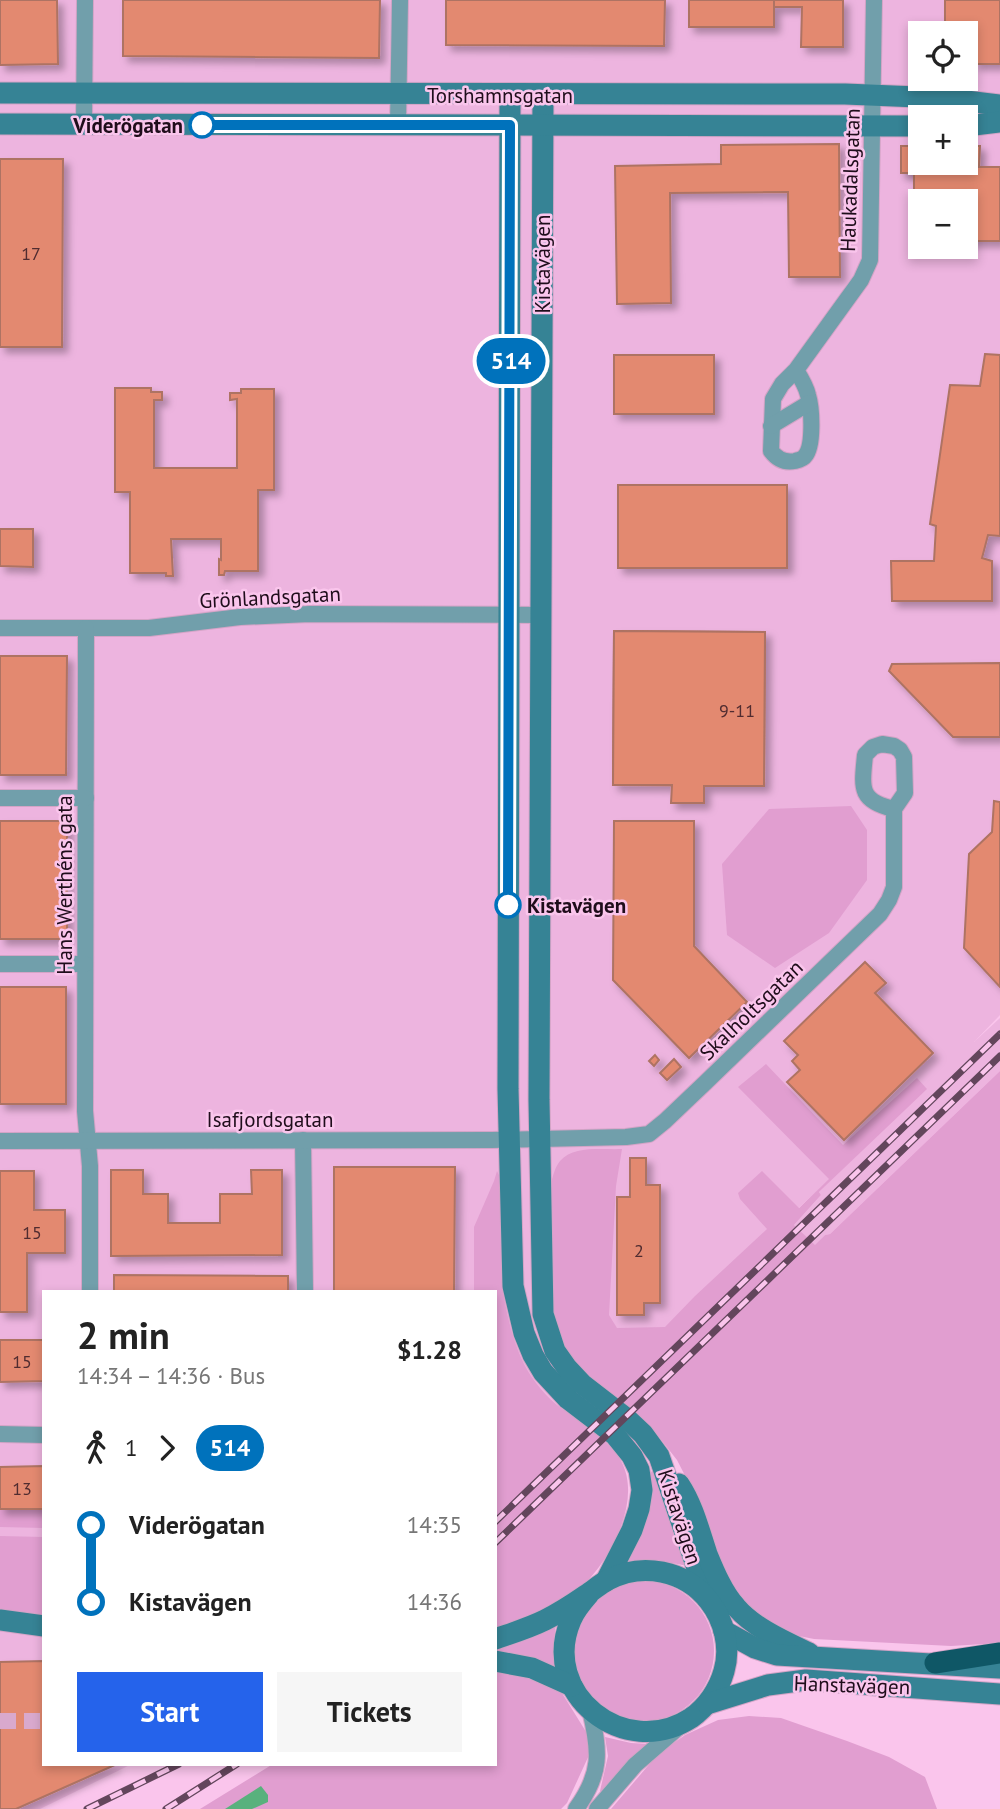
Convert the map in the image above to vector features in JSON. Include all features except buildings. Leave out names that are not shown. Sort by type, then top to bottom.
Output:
[{"type":"highway","points":[[934,1663],[1000,1653]]},
{"type":"street","points":[[85,0],[85,124]]},
{"type":"street","points":[[398,125],[400,0]]},
{"type":"street","name":"Haukadalsgatan","points":[[796,370],[802,379],[809,403],[810,444],[806,456],[791,462],[776,457],[771,451],[773,399],[861,280],[870,260],[874,0]]},
{"type":"street","name":"Torshamnsgatan","points":[[0,93],[874,95],[942,97],[1000,105]]},
{"type":"street","name":"Kistavägen","points":[[510,94],[508,1089],[513,1286],[524,1334],[544,1372],[568,1399],[615,1435],[632,1456],[639,1470],[642,1490],[632,1530],[597,1587]]},
{"type":"street","name":"Kistavägen","points":[[543,94],[540,966],[542,1314],[555,1351],[567,1368],[582,1384],[643,1434],[659,1456],[707,1598]]},
{"type":"street","points":[[978,124],[1000,122]]},
{"type":"street","name":"Torshamnsgatan","points":[[0,124],[908,126]]},
{"type":"street","points":[[771,426],[809,403]]},
{"type":"street","name":"Grönlandsgatan","points":[[0,628],[149,628],[240,617],[310,614],[542,615]]},
{"type":"street","name":"Hans Werthéns gata","points":[[86,628],[85,1111],[89,1142],[90,1290]]},
{"type":"street","points":[[0,798],[86,798]]},
{"type":"street","points":[[509,799],[541,799]]},
{"type":"street","name":"Skalholtsgatan","points":[[540,1138],[626,1137],[649,1134],[665,1121],[880,914],[894,887],[894,809]]},
{"type":"street","points":[[0,964],[85,964]]},
{"type":"street","points":[[508,965],[540,966]]},
{"type":"street","name":"Isafjordsgatan","points":[[0,1141],[540,1138]]},
{"type":"street","points":[[303,1140],[305,1290]]},
{"type":"street","points":[[0,1434],[42,1435]]},
{"type":"street","points":[[659,1456],[684,1491],[708,1557],[736,1607],[781,1640],[817,1657]]},
{"type":"street","name":"Hanstavägen","points":[[497,1638],[546,1619],[597,1587],[620,1574],[636,1571],[659,1572],[682,1579],[695,1587],[715,1608],[724,1631],[727,1650],[725,1670],[718,1688],[696,1714],[668,1729],[635,1731],[618,1728],[603,1721],[580,1699],[572,1686],[566,1662],[566,1637],[578,1606],[597,1587]]},
{"type":"street","points":[[0,1620],[42,1626]]},
{"type":"street","name":"Hanstavägen","points":[[724,1631],[755,1648],[778,1655],[1000,1668]]},
{"type":"street","name":"Hanstavägen","points":[[497,1661],[532,1668],[572,1686]]},
{"type":"street","name":"Hanstavägen","points":[[707,1704],[768,1685],[806,1680],[1000,1693]]},
{"type":"street","points":[[576,1809],[590,1785],[597,1761],[597,1740],[590,1710]]},
{"type":"street","points":[[597,1809],[635,1765],[683,1723]]},
{"type":"shaded area","points":[[0,0],[1000,0],[1000,1015],[974,1042],[1000,1018],[1000,1071],[815,1246],[794,1225],[821,1195],[819,1192],[882,1131],[497,1485],[497,1290],[42,1290],[42,1766],[128,1766],[40,1809],[0,1809]]},
{"type":"shaded area","points":[[851,806],[867,830],[867,880],[829,933],[775,968],[727,935],[722,864],[769,809]]},
{"type":"shaded area","points":[[766,1064],[843,1145],[917,1078],[927,1089],[819,1192],[821,1195],[794,1225],[815,1245],[825,1235],[830,1234],[1000,1071],[1000,1643],[951,1646],[814,1639],[784,1633],[762,1623],[727,1583],[694,1493],[677,1460],[655,1432],[589,1377],[558,1335],[551,1291],[551,1183],[557,1166],[566,1156],[580,1150],[622,1149],[616,1186],[609,1315],[617,1328],[665,1327],[767,1229],[740,1199],[738,1193],[762,1171],[799,1208],[829,1179],[738,1087]]},
{"type":"shaded area","points":[[497,1171],[502,1181],[502,1282],[510,1324],[524,1364],[545,1394],[615,1452],[624,1468],[628,1487],[627,1506],[621,1526],[612,1546],[589,1580],[557,1605],[497,1631],[497,1290],[474,1290],[474,1227]]},
{"type":"shaded area","points":[[656,1469],[688,1566],[658,1561],[627,1561],[647,1474]]},
{"type":"shaded area","points":[[0,1509],[42,1509],[42,1528],[0,1527]]},
{"type":"shaded area","points":[[0,1536],[42,1537],[42,1615],[0,1610]]},
{"type":"shaded area","points":[[644,1581],[671,1587],[693,1602],[708,1624],[714,1651],[708,1678],[693,1700],[671,1715],[644,1721],[617,1715],[595,1700],[580,1678],[574,1651],[580,1624],[595,1602],[617,1587]]},
{"type":"shaded area","points":[[556,1622],[553,1652],[556,1670],[497,1655],[497,1647]]},
{"type":"shaded area","points":[[497,1671],[516,1673],[562,1693],[588,1735],[590,1753],[567,1803],[561,1809],[200,1809],[270,1766],[497,1766]]},
{"type":"shaded area","points":[[749,1716],[781,1718],[889,1757],[925,1777],[937,1809],[611,1809],[658,1754],[685,1735],[718,1720]]},
{"type":"shaded area","points":[[605,1737],[649,1744],[604,1793],[600,1791],[608,1756]]},
{"type":"shaded area","points":[[261,1786],[268,1795],[268,1802],[252,1809],[225,1809]]},
{"type":"tunnel","points":[[0,1721],[42,1721]]},
{"type":"railway","points":[[497,1520],[1000,1034]]},
{"type":"railway","points":[[497,1541],[1000,1056]]},
{"type":"railway","points":[[87,1809],[175,1766]]},
{"type":"railway","points":[[166,1809],[234,1766]]},
{"type":"bus line","name":"514","points":[[202,125],[510,125],[508,905]]},
{"type":"place","name":"Viderögatan","points":[[202,125]]},
{"type":"place","name":"Kistavägen","points":[[508,905]]}]
